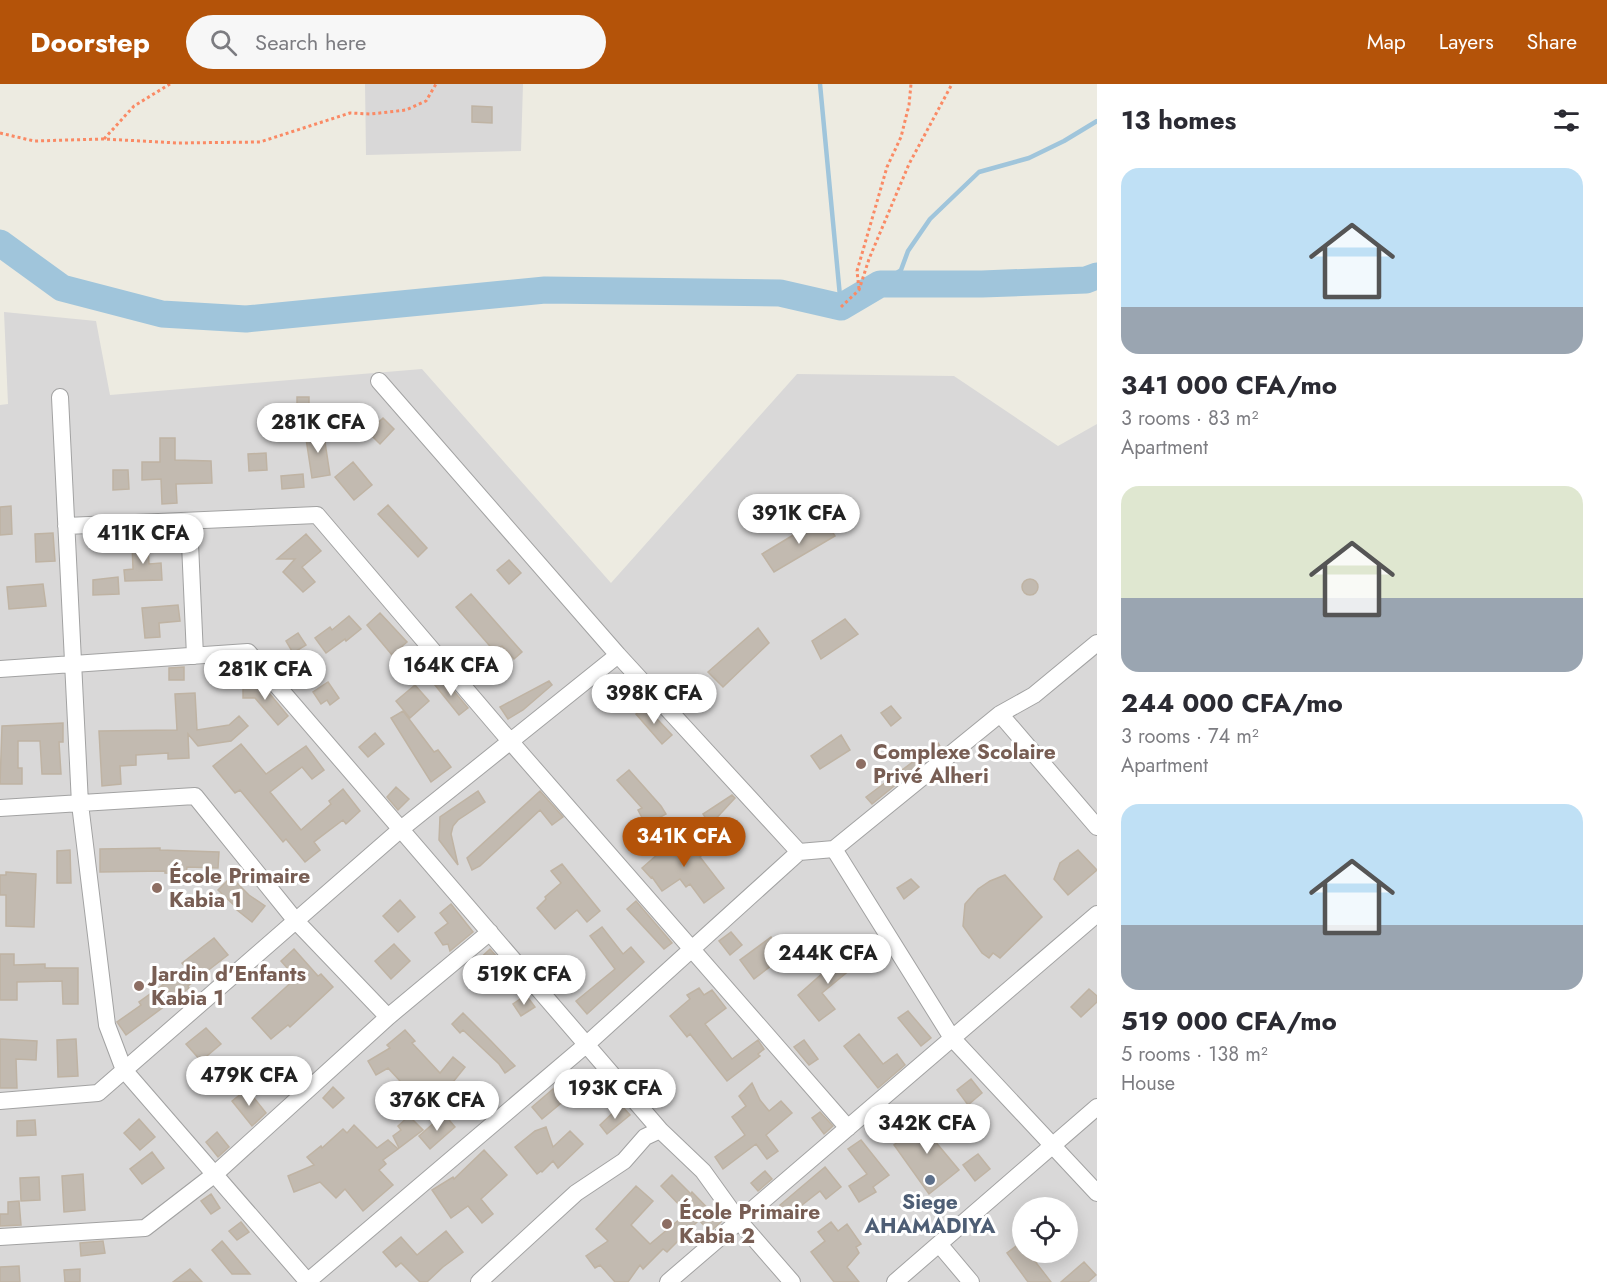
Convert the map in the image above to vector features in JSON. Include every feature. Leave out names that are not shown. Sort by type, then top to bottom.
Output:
[{"type":"street","points":[[379,381],[618,655],[799,852]]},
{"type":"street","points":[[60,397],[80,804],[107,1025],[124,1070],[307,1282],[587,1044],[799,852],[834,849],[1000,714],[1034,694],[1097,643]]},
{"type":"street","points":[[66,526],[317,515],[510,741],[848,1128]]},
{"type":"street","points":[[189,521],[195,656]]},
{"type":"street","points":[[0,669],[248,652],[660,1130],[703,1171],[739,1221],[792,1282]]},
{"type":"street","points":[[0,1101],[98,1093],[401,829],[618,655]]},
{"type":"street","points":[[1000,714],[1097,827]]},
{"type":"street","points":[[0,808],[195,796],[296,921],[388,1017]]},
{"type":"street","points":[[834,849],[952,1038],[1097,1194]]},
{"type":"street","points":[[668,1282],[1097,914]]},
{"type":"street","points":[[0,1237],[145,1228],[215,1174],[388,1017],[490,932]]},
{"type":"street","points":[[895,1282],[1097,1107]]},
{"type":"street","points":[[479,1282],[496,1276],[576,1194],[624,1161],[645,1137],[660,1130]]},
{"type":"street","points":[[939,1244],[970,1282]]},
{"type":"path","points":[[104,139],[134,106],[170,84]]},
{"type":"path","points":[[0,133],[34,141],[104,139],[178,143],[260,142],[350,113],[371,114],[406,110],[426,101],[436,84]]},
{"type":"path","points":[[859,290],[857,271],[887,167],[901,137],[909,105],[911,84]]},
{"type":"path","points":[[841,307],[859,290],[869,259],[909,164],[952,84]]},
{"type":"shaded area","points":[[365,84],[523,84],[521,151],[366,155]]},
{"type":"shaded area","points":[[4,312],[96,321],[110,395],[422,369],[611,583],[797,374],[954,376],[1058,446],[1097,424],[1097,1282],[0,1282],[0,405],[8,404]]},
{"type":"building","points":[[472,106],[492,107],[492,123],[472,122]]},
{"type":"building","points":[[297,397],[309,397],[309,412],[297,412]]},
{"type":"building","points":[[383,418],[394,429],[380,444],[368,432]]},
{"type":"building","points":[[323,429],[330,475],[312,478],[305,432]]},
{"type":"building","points":[[160,438],[175,438],[175,460],[211,461],[212,483],[176,484],[177,503],[162,504],[161,479],[142,480],[142,462],[160,462]]},
{"type":"building","points":[[266,453],[267,470],[249,471],[248,454]]},
{"type":"building","points":[[353,462],[372,485],[354,500],[335,477]]},
{"type":"building","points":[[113,470],[128,470],[129,489],[113,490]]},
{"type":"building","points":[[303,474],[304,487],[282,489],[281,476]]},
{"type":"building","points":[[388,505],[427,548],[418,557],[378,514]]},
{"type":"building","points":[[11,506],[12,534],[0,535],[0,507]]},
{"type":"building","points":[[823,517],[835,536],[774,572],[762,554]]},
{"type":"building","points":[[53,533],[55,561],[36,562],[35,534]]},
{"type":"building","points":[[306,534],[321,551],[302,567],[315,582],[303,592],[283,572],[295,559],[277,559]]},
{"type":"building","points":[[148,542],[149,564],[161,563],[162,580],[125,581],[124,570],[133,569],[132,543]]},
{"type":"building","points":[[509,560],[521,573],[509,584],[497,570]]},
{"type":"building","points":[[118,577],[119,594],[93,595],[93,580]]},
{"type":"building","points":[[1030,579],[1036,581],[1038,587],[1036,593],[1030,595],[1024,593],[1022,587],[1024,581]]},
{"type":"building","points":[[43,584],[46,606],[9,609],[7,587]]},
{"type":"building","points":[[471,594],[522,652],[514,659],[502,646],[495,652],[456,607]]},
{"type":"building","points":[[178,605],[180,621],[159,623],[160,637],[145,638],[142,608]]},
{"type":"building","points":[[380,613],[407,642],[392,655],[367,625]]},
{"type":"building","points":[[349,616],[361,629],[326,653],[315,638],[330,627],[332,630]]},
{"type":"building","points":[[845,619],[858,634],[821,659],[812,641]]},
{"type":"building","points":[[758,628],[769,643],[723,687],[708,672]]},
{"type":"building","points":[[298,633],[306,645],[293,653],[286,641]]},
{"type":"building","points":[[184,667],[184,680],[169,680],[169,668]]},
{"type":"building","points":[[443,678],[468,708],[459,715],[435,685]]},
{"type":"building","points":[[549,681],[552,685],[523,710],[508,719],[500,707]]},
{"type":"building","points":[[260,682],[288,716],[278,725],[255,698],[243,698],[243,683]]},
{"type":"building","points":[[328,682],[339,698],[330,705],[327,700],[321,704],[313,692]]},
{"type":"building","points":[[415,685],[429,701],[410,718],[396,701]]},
{"type":"building","points":[[195,693],[197,730],[229,725],[239,716],[248,726],[231,741],[198,746],[188,734],[189,758],[168,759],[168,753],[136,755],[136,765],[120,766],[121,784],[102,786],[99,731],[177,730],[175,694]]},
{"type":"building","points":[[645,706],[672,735],[662,744],[636,714]]},
{"type":"building","points":[[891,706],[901,718],[891,726],[881,713]]},
{"type":"building","points":[[403,711],[434,752],[438,750],[451,767],[431,782],[391,718]]},
{"type":"building","points":[[63,723],[63,742],[59,742],[61,774],[42,774],[40,741],[18,741],[18,768],[22,768],[22,784],[0,784],[2,726]]},
{"type":"building","points":[[375,733],[384,744],[368,757],[359,747]]},
{"type":"building","points":[[841,735],[850,750],[820,769],[811,756]]},
{"type":"building","points":[[938,743],[941,748],[872,804],[866,797]]},
{"type":"building","points":[[241,744],[266,774],[306,746],[324,770],[312,779],[302,767],[270,792],[301,830],[331,804],[329,801],[343,789],[360,811],[346,824],[343,820],[314,842],[320,850],[305,862],[286,839],[283,842],[240,790],[235,793],[213,766]]},
{"type":"building","points":[[629,770],[666,814],[646,825],[638,810],[642,808],[617,780]]},
{"type":"building","points":[[396,787],[409,799],[398,810],[387,797]]},
{"type":"building","points":[[478,791],[485,802],[453,826],[451,834],[458,865],[439,840],[440,817]]},
{"type":"building","points":[[540,791],[563,817],[552,825],[540,810],[480,866],[472,870],[467,858]]},
{"type":"building","points":[[732,795],[735,798],[710,825],[703,814]]},
{"type":"building","points":[[684,831],[704,853],[700,857],[724,888],[704,903],[690,884],[686,887],[680,879],[662,891],[642,868]]},
{"type":"building","points":[[160,848],[160,850],[219,852],[218,868],[187,867],[186,874],[165,873],[165,871],[100,872],[100,849]]},
{"type":"building","points":[[70,850],[71,883],[57,883],[57,851]]},
{"type":"building","points":[[1078,850],[1097,870],[1068,895],[1054,879],[1060,863]]},
{"type":"building","points":[[562,864],[600,911],[587,922],[577,910],[555,929],[537,908],[546,899],[545,897],[561,883],[551,871]]},
{"type":"building","points":[[6,872],[36,874],[34,927],[6,926],[6,895],[0,895],[0,875],[6,875]]},
{"type":"building","points":[[1005,875],[1042,917],[1000,958],[993,953],[989,958],[982,953],[963,926],[965,904],[978,889]]},
{"type":"building","points":[[231,877],[249,895],[265,906],[252,922],[218,890]]},
{"type":"building","points":[[911,879],[919,887],[904,899],[897,888]]},
{"type":"building","points":[[400,900],[415,917],[398,932],[383,916]]},
{"type":"building","points":[[636,901],[672,943],[664,949],[627,909]]},
{"type":"building","points":[[451,904],[473,932],[450,951],[448,944],[443,945],[435,933],[448,923],[440,913]]},
{"type":"building","points":[[602,927],[623,954],[631,947],[644,962],[587,1014],[576,1001],[615,969],[590,936]]},
{"type":"building","points":[[731,932],[742,945],[730,955],[719,941]]},
{"type":"building","points":[[771,937],[785,955],[754,979],[740,960]]},
{"type":"building","points":[[214,938],[228,955],[188,986],[189,988],[126,1035],[117,1022],[141,1005],[139,1002],[186,968],[182,963]]},
{"type":"building","points":[[394,944],[410,961],[391,979],[375,961]]},
{"type":"building","points":[[852,947],[862,960],[822,993],[835,1009],[819,1021],[798,995]]},
{"type":"building","points":[[294,949],[318,976],[321,974],[333,987],[290,1027],[288,1025],[271,1039],[252,1018],[296,978],[281,961]]},
{"type":"building","points":[[490,949],[506,967],[490,980],[475,963]]},
{"type":"building","points":[[0,954],[14,954],[14,965],[45,964],[45,968],[78,968],[78,1004],[63,1004],[62,981],[17,982],[17,1000],[0,1000]]},
{"type":"building","points":[[699,988],[704,995],[712,990],[726,1008],[705,1024],[732,1059],[758,1040],[764,1049],[758,1054],[760,1056],[727,1081],[690,1034],[687,1037],[670,1016],[690,999],[687,995]]},
{"type":"building","points":[[1089,989],[1097,996],[1097,1002],[1081,1017],[1071,1007]]},
{"type":"building","points":[[526,995],[535,1007],[521,1016],[513,1004]]},
{"type":"building","points":[[908,1011],[931,1038],[921,1046],[898,1018]]},
{"type":"building","points":[[463,1013],[515,1066],[505,1073],[499,1064],[463,1030],[460,1033],[452,1024]]},
{"type":"building","points":[[206,1028],[221,1044],[201,1061],[186,1044]]},
{"type":"building","points":[[405,1030],[415,1041],[412,1043],[440,1073],[453,1057],[465,1067],[453,1082],[462,1093],[448,1104],[436,1089],[424,1099],[417,1090],[412,1094],[388,1068],[376,1075],[368,1061],[390,1048],[387,1045]]},
{"type":"building","points":[[859,1034],[883,1064],[897,1054],[905,1065],[878,1088],[844,1046]]},
{"type":"building","points":[[0,1039],[37,1041],[36,1060],[16,1059],[17,1088],[0,1088]]},
{"type":"building","points":[[76,1039],[78,1076],[58,1077],[57,1040]]},
{"type":"building","points":[[804,1040],[818,1059],[809,1065],[794,1047]]},
{"type":"building","points":[[567,1077],[577,1090],[542,1119],[532,1107]]},
{"type":"building","points":[[971,1079],[982,1093],[968,1105],[957,1090]]},
{"type":"building","points":[[752,1083],[760,1100],[769,1111],[781,1101],[792,1113],[766,1135],[778,1151],[767,1159],[756,1144],[723,1169],[715,1157],[745,1135],[732,1117],[746,1106],[739,1096]]},
{"type":"building","points":[[333,1087],[344,1098],[333,1108],[323,1098]]},
{"type":"building","points":[[247,1089],[266,1113],[252,1126],[232,1101]]},
{"type":"building","points":[[621,1105],[630,1115],[607,1134],[600,1125]]},
{"type":"building","points":[[820,1112],[833,1126],[824,1134],[812,1118]]},
{"type":"building","points":[[444,1114],[455,1127],[430,1149],[419,1136]]},
{"type":"building","points":[[409,1116],[423,1130],[399,1148],[393,1136],[401,1130],[398,1126]]},
{"type":"building","points":[[939,1117],[949,1128],[934,1140],[959,1170],[929,1194],[894,1145],[919,1125],[923,1129]]},
{"type":"building","points":[[139,1119],[155,1137],[140,1150],[124,1133]]},
{"type":"building","points":[[35,1120],[36,1135],[17,1136],[17,1121]]},
{"type":"building","points":[[354,1125],[377,1148],[388,1140],[398,1149],[383,1160],[386,1164],[379,1170],[393,1185],[363,1211],[345,1189],[336,1198],[320,1182],[294,1192],[288,1176],[314,1165],[307,1157],[321,1146],[322,1148],[343,1129],[347,1133]]},
{"type":"building","points":[[546,1127],[553,1147],[570,1131],[583,1144],[558,1168],[553,1161],[537,1174],[515,1147],[535,1131]]},
{"type":"building","points":[[217,1132],[229,1147],[218,1157],[206,1142]]},
{"type":"building","points":[[861,1140],[889,1175],[873,1187],[876,1192],[859,1202],[849,1186],[867,1174],[848,1149]]},
{"type":"building","points":[[484,1150],[507,1175],[481,1199],[493,1214],[482,1223],[468,1206],[451,1218],[432,1190],[453,1177],[454,1179]]},
{"type":"building","points":[[152,1152],[164,1168],[142,1184],[130,1169]]},
{"type":"building","points":[[978,1154],[990,1169],[975,1181],[963,1165]]},
{"type":"building","points":[[825,1167],[841,1187],[826,1199],[820,1191],[788,1216],[780,1205]]},
{"type":"building","points":[[765,1171],[772,1179],[758,1191],[751,1183]]},
{"type":"building","points":[[83,1174],[85,1210],[64,1212],[62,1176]]},
{"type":"building","points":[[672,1175],[721,1222],[710,1232],[699,1220],[667,1252],[663,1249],[643,1269],[640,1265],[628,1282],[615,1282],[600,1265],[595,1268],[586,1256],[608,1241],[596,1229],[636,1186],[653,1201],[631,1225],[650,1244],[687,1213],[661,1186]]},
{"type":"building","points":[[39,1177],[40,1200],[21,1201],[20,1178]]},
{"type":"building","points":[[211,1194],[220,1208],[211,1214],[201,1201]]},
{"type":"building","points":[[19,1201],[21,1225],[0,1226],[0,1214],[8,1214],[8,1202]]},
{"type":"building","points":[[241,1222],[249,1232],[237,1240],[229,1231]]},
{"type":"building","points":[[831,1222],[838,1231],[847,1224],[861,1244],[856,1247],[859,1253],[847,1267],[859,1282],[834,1282],[811,1252],[825,1241],[818,1232]]},
{"type":"building","points":[[446,1231],[463,1252],[427,1282],[420,1282],[401,1263],[396,1267],[383,1252],[401,1237],[417,1255]]},
{"type":"building","points":[[103,1241],[105,1253],[81,1256],[80,1243]]},
{"type":"building","points":[[222,1241],[250,1274],[232,1274],[212,1250]]},
{"type":"building","points":[[1012,1249],[1012,1260],[1007,1253]]},
{"type":"building","points":[[1084,1262],[1096,1275],[1088,1282],[1061,1282]]},
{"type":"building","points":[[1014,1263],[1036,1263],[1051,1282],[1028,1282]]},
{"type":"building","points":[[19,1266],[20,1282],[0,1282],[0,1267]]},
{"type":"building","points":[[80,1269],[80,1282],[65,1282],[64,1270]]},
{"type":"building","points":[[190,1269],[202,1282],[173,1282]]},
{"type":"waterway","points":[[820,84],[841,307]]},
{"type":"waterway","points":[[880,284],[901,270],[908,251],[930,219],[979,172],[1029,158],[1097,121]]},
{"type":"waterway","points":[[0,243],[62,288],[162,314],[246,319],[545,290],[780,293],[841,307],[880,284],[982,284],[1086,280],[1097,276]]},
{"type":"place","name":"Complexe Scolaire Privé Alheri","points":[[861,764]]},
{"type":"place","name":"École Primaire Kabia 1","points":[[157,888]]},
{"type":"place","name":"Jardin d'Enfants Kabia 1","points":[[139,986]]},
{"type":"place","name":"Siege AHAMADIYA","points":[[930,1180]]},
{"type":"place","name":"École Primaire Kabia 2","points":[[667,1224]]}]
